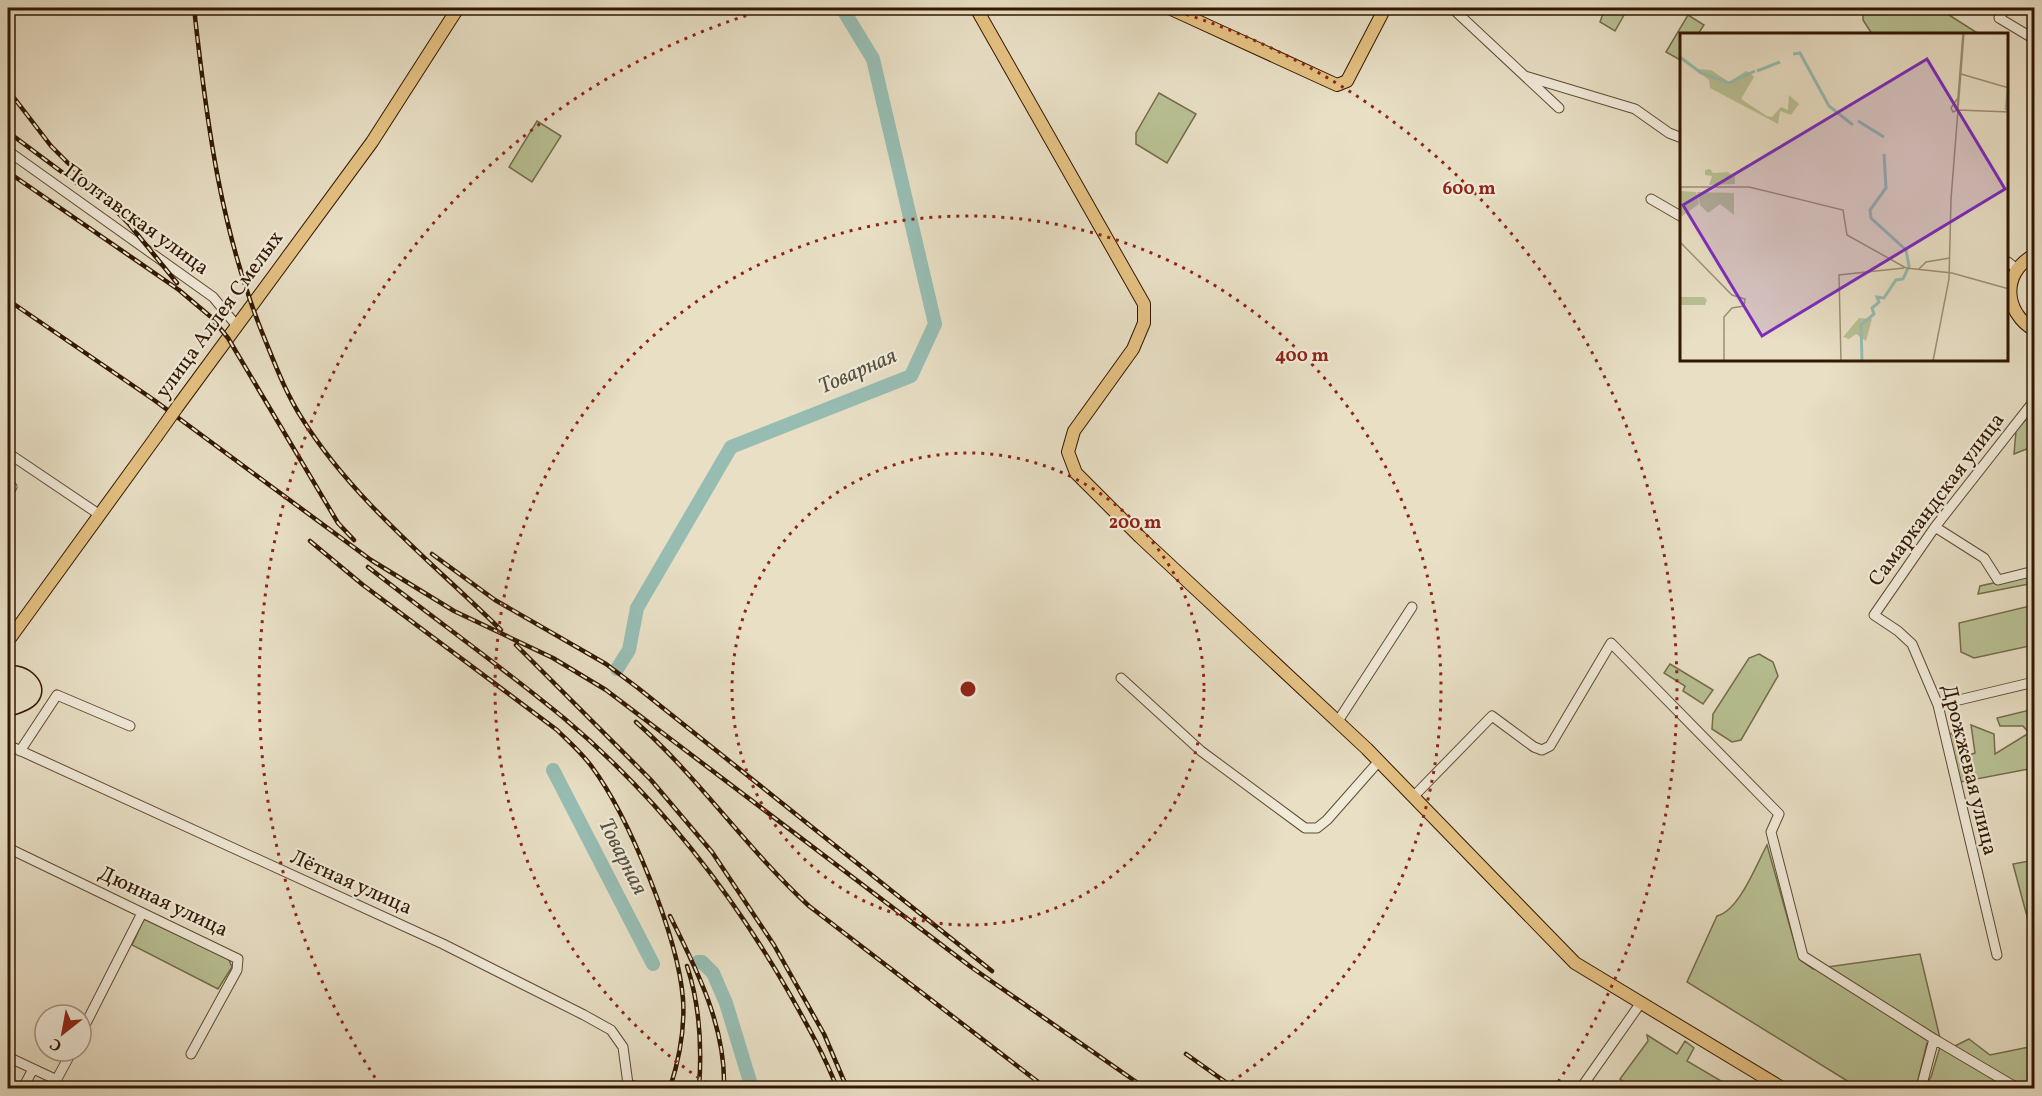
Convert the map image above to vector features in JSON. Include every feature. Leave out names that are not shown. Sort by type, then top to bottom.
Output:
[{"type":"main road","name":"улица Аллея Смелых","points":[[8,641],[372,142],[457,8]]},
{"type":"main road","points":[[976,8],[1144,304],[1141,334],[1074,431],[1068,452],[1076,473],[1140,537],[1379,761],[1575,963],[1782,1089]]},
{"type":"main road","points":[[1169,8],[1333,83],[1343,84],[1385,8]]},
{"type":"main road","points":[[2034,255],[2018,270],[2009,290],[2011,305],[2017,316],[2034,330]]},
{"type":"street","points":[[1452,8],[1559,108]]},
{"type":"street","points":[[2006,8],[1999,18],[2034,39]]},
{"type":"street","points":[[1525,76],[1635,110],[1669,133],[1680,137]]},
{"type":"street","name":"Полтавская улица","points":[[8,151],[213,297],[237,327]]},
{"type":"street","points":[[1652,199],[1680,216]]},
{"type":"street","points":[[2009,263],[2018,270]]},
{"type":"street","name":"Самаркандская улица","points":[[1874,615],[1935,527],[2030,406]]},
{"type":"street","points":[[8,453],[100,514]]},
{"type":"street","points":[[8,484],[12,487],[8,493]]},
{"type":"street","points":[[1935,527],[1984,558],[1998,580],[2034,571]]},
{"type":"street","points":[[1338,721],[1412,608]]},
{"type":"street","name":"Дрожжевая улица","points":[[1874,615],[1912,644],[1938,705],[1997,955]]},
{"type":"street","points":[[1410,792],[1492,716],[1534,747],[1542,750],[1550,746],[1611,643],[1779,814],[1771,832],[1803,956],[1934,1040],[2017,1089]]},
{"type":"street","points":[[1121,678],[1202,751],[1305,828],[1317,828],[1327,820],[1379,761]]},
{"type":"street","points":[[1938,705],[2034,682]]},
{"type":"street","points":[[20,751],[57,695],[130,726]]},
{"type":"street","name":"Лётная улица","points":[[8,746],[443,944],[593,1020],[611,1030],[623,1047],[628,1084],[640,1089]]},
{"type":"street","name":"Дюнная улица","points":[[8,848],[238,959],[237,970],[191,1054]]},
{"type":"street","points":[[93,1009],[142,913]]},
{"type":"street","points":[[1581,1089],[1640,1004]]},
{"type":"street","points":[[1921,1089],[1934,1040]]},
{"type":"street","points":[[8,1058],[33,1069],[54,1084],[65,1063]]},
{"type":"street","points":[[23,1089],[33,1069]]},
{"type":"green space","points":[[1605,8],[1628,8],[1615,31],[1600,22]]},
{"type":"green space","points":[[1863,8],[1938,8],[1977,33],[1871,33],[1863,20]]},
{"type":"green space","points":[[1688,15],[1704,25],[1699,33],[1680,33],[1680,60],[1666,52]]},
{"type":"green space","points":[[1159,93],[1196,114],[1167,163],[1136,144],[1136,133]]},
{"type":"green space","points":[[537,121],[561,136],[532,182],[509,167]]},
{"type":"green space","points":[[2034,410],[2034,457],[2029,448],[2014,454],[2016,431]]},
{"type":"green space","points":[[2034,574],[2034,583],[1978,594],[1980,586]]},
{"type":"green space","points":[[2034,605],[2034,645],[1974,658],[1961,652],[1959,623]]},
{"type":"green space","points":[[1759,654],[1773,662],[1778,676],[1741,740],[1732,742],[1712,729],[1713,714],[1749,658]]},
{"type":"green space","points":[[1670,664],[1713,690],[1703,704],[1683,691],[1685,686],[1664,673]]},
{"type":"green space","points":[[2034,709],[2034,768],[1961,782],[1948,735],[1952,733],[1961,758],[1975,753],[1971,725],[1994,734],[1995,754],[2029,733],[2023,726],[2000,726],[1997,718]]},
{"type":"green space","points":[[1767,845],[1799,959],[1813,969],[1920,954],[1940,1038],[1927,1043],[1916,1088],[1854,1088],[1854,1085],[1687,982],[1717,916],[1733,906],[1740,897]]},
{"type":"green space","points":[[2034,860],[2034,923],[2029,924],[2013,864]]},
{"type":"green space","points":[[144,919],[228,958],[232,967],[218,989],[132,945]]},
{"type":"green space","points":[[1647,1035],[1677,1054],[1685,1041],[1694,1048],[1687,1061],[1733,1088],[1633,1088],[1620,1079],[1648,1041]]},
{"type":"green space","points":[[1969,1039],[1990,1055],[2034,1046],[2034,1088],[1924,1088],[1931,1077],[1940,1047],[1947,1050]]},
{"type":"waterway","name":"Товарная","points":[[617,669],[629,650],[637,608],[731,447],[911,376],[935,324],[873,59],[842,8]]},
{"type":"waterway","name":"Товарная","points":[[553,770],[653,964]]},
{"type":"waterway","name":"Товарная","points":[[698,962],[702,962],[713,973],[726,1003],[752,1088]]},
{"type":"tram line","points":[[8,666],[22,667],[29,671],[40,681],[42,688],[41,696],[34,706],[8,717]]},
{"type":"railway","points":[[194,8],[204,95],[227,222],[252,305],[288,393],[323,450],[370,505],[501,630]]},
{"type":"railway","points":[[8,90],[51,146],[129,224],[177,283]]},
{"type":"railway","points":[[8,132],[82,187]]},
{"type":"railway","points":[[8,172],[179,290],[211,317],[228,338],[338,523],[354,540]]},
{"type":"railway","points":[[8,300],[154,400],[371,560],[454,611],[553,658],[606,690],[971,967],[1145,1088]]},
{"type":"railway","points":[[310,541],[363,585],[557,730],[580,752],[606,789],[621,815],[650,878],[672,943],[679,973],[683,999],[683,1022],[679,1055],[670,1088]]},
{"type":"railway","points":[[432,554],[495,600],[606,664],[992,971]]},
{"type":"railway","points":[[368,567],[565,719],[630,779],[660,812],[716,881],[765,953],[814,1039],[837,1088]]},
{"type":"railway","points":[[516,645],[651,780],[712,852],[774,945],[824,1034],[847,1088]]},
{"type":"railway","points":[[636,722],[681,766],[786,884],[809,906],[1046,1088]]},
{"type":"railway","points":[[670,916],[690,957],[715,1021],[723,1065],[724,1088]]},
{"type":"railway","points":[[687,966],[695,996],[699,1026],[699,1088]]},
{"type":"railway","points":[[1186,1054],[1234,1088]]}]
